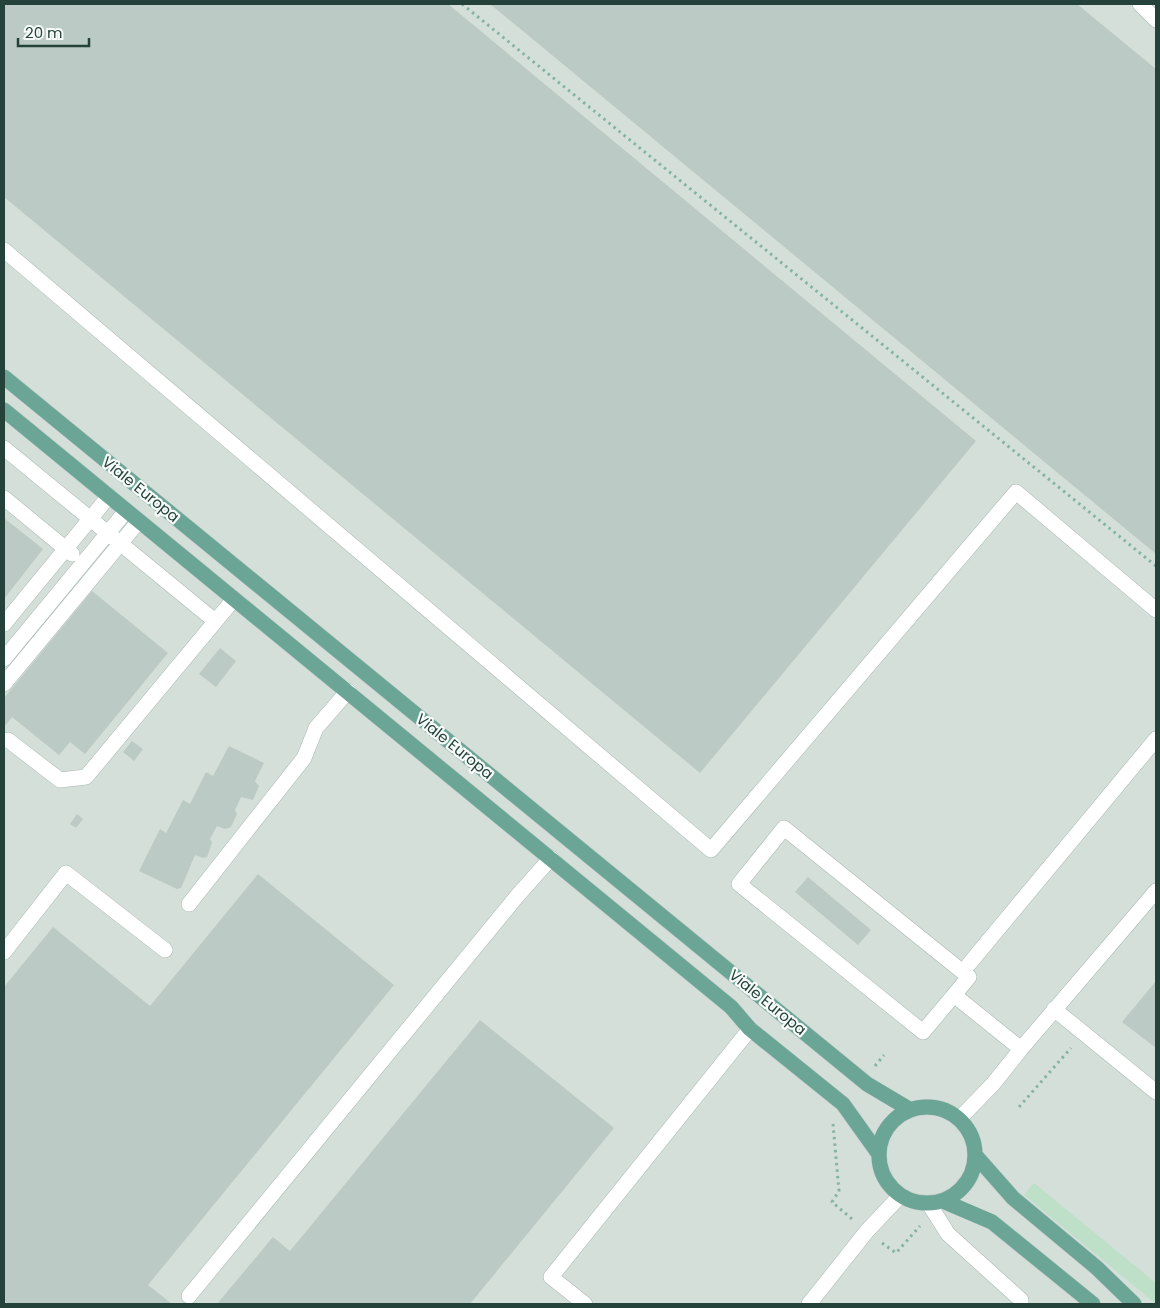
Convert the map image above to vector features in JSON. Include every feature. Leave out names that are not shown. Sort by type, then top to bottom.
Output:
[{"type":"main road","name":"Viale Europa","points":[[4,377],[867,1084],[909,1109]]},
{"type":"main road","name":"Viale Europa","points":[[4,410],[731,1007],[750,1029],[843,1104],[878,1153]]},
{"type":"main road","points":[[936,1202],[956,1194],[967,1183],[974,1170],[976,1156],[974,1142],[969,1130],[960,1118],[947,1110],[932,1106],[909,1109],[890,1123],[882,1137],[878,1153],[880,1170],[888,1184],[900,1196],[914,1202],[936,1202],[992,1222],[1093,1304]]},
{"type":"main road","points":[[976,1156],[1013,1198],[1097,1268],[1134,1304]]},
{"type":"street","points":[[1140,4],[1156,20]]},
{"type":"street","points":[[4,250],[711,850],[1016,492],[1156,610]]},
{"type":"street","points":[[4,448],[214,621]]},
{"type":"street","points":[[4,624],[109,496]]},
{"type":"street","points":[[4,498],[82,563]]},
{"type":"street","points":[[4,659],[126,511]]},
{"type":"street","points":[[4,684],[140,521]]},
{"type":"street","points":[[8,740],[60,780],[86,777],[234,599]]},
{"type":"street","points":[[189,904],[304,758],[316,728],[348,691]]},
{"type":"street","points":[[969,964],[1156,738]]},
{"type":"street","points":[[784,828],[969,977],[954,995],[923,1032],[739,884],[784,828]]},
{"type":"street","points":[[189,1296],[518,895],[551,858]]},
{"type":"street","points":[[4,952],[66,873],[165,950]]},
{"type":"street","points":[[960,1118],[993,1084],[1054,1009],[1156,891]]},
{"type":"street","points":[[954,995],[1021,1049]]},
{"type":"street","points":[[1054,1009],[1156,1092]]},
{"type":"street","points":[[585,1304],[551,1277],[750,1029]]},
{"type":"street","points":[[809,1304],[867,1231],[900,1196]]},
{"type":"street","points":[[936,1202],[948,1234],[1021,1300],[1021,1304]]},
{"type":"path","points":[[462,4],[1156,566]]},
{"type":"path","points":[[1018,1107],[1075,1044]]},
{"type":"shaded area","points":[[4,4],[1156,4],[1156,1304],[4,1304]]},
{"type":"green space","points":[[1034,1183],[1156,1283],[1156,1304],[1024,1195]]},
{"type":"building","points":[[4,4],[448,4],[976,441],[700,773],[4,197]]},
{"type":"building","points":[[490,4],[1077,4],[1156,69],[1156,554]]},
{"type":"building","points":[[4,518],[43,549],[4,599]]},
{"type":"building","points":[[92,591],[168,653],[85,754],[70,742],[59,755],[12,717],[4,727],[4,698]]},
{"type":"building","points":[[220,648],[236,661],[216,687],[199,674]]},
{"type":"building","points":[[132,741],[143,749],[134,761],[123,752]]},
{"type":"building","points":[[229,746],[264,763],[255,781],[259,786],[253,800],[241,797],[235,810],[237,814],[231,827],[225,829],[217,826],[210,839],[212,843],[207,857],[203,858],[195,855],[181,888],[177,889],[139,871],[160,829],[166,833],[183,800],[190,804],[206,772],[213,776]]},
{"type":"building","points":[[77,814],[83,819],[76,828],[70,824]]},
{"type":"building","points":[[258,874],[394,985],[148,1285],[172,1304],[4,1304],[4,987],[53,927],[150,1006]]},
{"type":"building","points":[[808,877],[871,930],[858,945],[795,892]]},
{"type":"building","points":[[1156,981],[1156,1048],[1122,1022]]},
{"type":"building","points":[[480,1020],[614,1128],[470,1304],[217,1304],[273,1237],[290,1251]]}]
